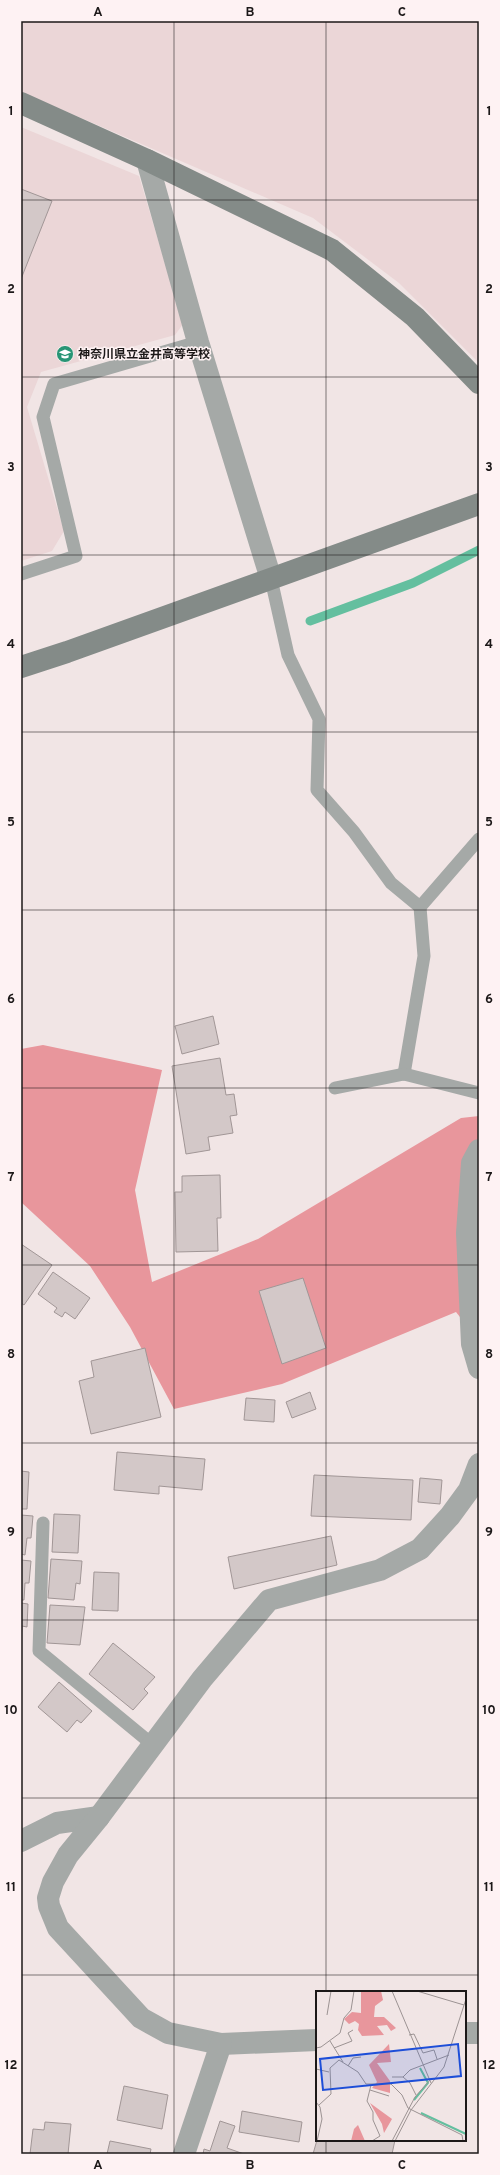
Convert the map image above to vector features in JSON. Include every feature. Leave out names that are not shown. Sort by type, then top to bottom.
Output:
[{"type":"street","points":[[21,103],[147,160],[332,250],[416,317],[479,383]]},
{"type":"street","points":[[147,160],[198,342],[271,579]]},
{"type":"street","points":[[21,667],[67,652],[479,504]]},
{"type":"street","points":[[479,1150],[472,1163],[466,1233],[472,1344],[479,1368]]},
{"type":"street","points":[[316,2040],[221,2044],[168,2033],[141,2018],[58,1928],[49,1906],[48,1898],[53,1882],[68,1855],[99,1817],[202,1678],[269,1600],[380,1570],[420,1549],[450,1516],[469,1490],[479,1464]]},
{"type":"street","points":[[21,1841],[57,1823],[99,1817]]},
{"type":"street","points":[[466,2033],[479,2033]]},
{"type":"street","points":[[184,2154],[221,2044]]},
{"type":"lane","points":[[21,574],[76,556],[43,417],[54,384],[198,342]]},
{"type":"lane","points":[[271,579],[288,655],[319,719],[317,790],[354,832],[390,883],[420,907]]},
{"type":"lane","points":[[404,1074],[424,956],[420,907],[479,839]]},
{"type":"lane","points":[[336,1088],[404,1074],[479,1093]]},
{"type":"lane","points":[[43,1523],[39,1651],[153,1745]]},
{"type":"shaded area","points":[[21,21],[479,21],[479,363],[399,283],[313,218],[21,92]]},
{"type":"shaded area","name":"神奈川県立金井高等学校","points":[[21,127],[139,176],[183,324],[175,335],[41,372],[27,407],[64,531],[52,551],[21,561]]},
{"type":"shaded area","points":[[43,1045],[162,1070],[135,1190],[152,1282],[258,1239],[461,1118],[479,1116],[479,1341],[456,1312],[282,1384],[174,1409],[130,1327],[90,1266],[21,1202],[21,1049]]},
{"type":"building","points":[[21,189],[52,201],[21,279]]},
{"type":"building","points":[[213,1016],[219,1044],[182,1054],[175,1026]]},
{"type":"building","points":[[220,1058],[226,1095],[234,1094],[237,1115],[230,1116],[233,1133],[208,1137],[210,1150],[186,1154],[172,1066]]},
{"type":"building","points":[[220,1175],[221,1218],[217,1218],[218,1251],[176,1252],[175,1192],[182,1192],[182,1176]]},
{"type":"building","points":[[21,1244],[52,1265],[24,1305],[21,1303]]},
{"type":"building","points":[[53,1272],[90,1298],[75,1319],[65,1312],[62,1317],[54,1312],[57,1308],[38,1294]]},
{"type":"building","points":[[303,1278],[326,1348],[282,1364],[259,1291]]},
{"type":"building","points":[[145,1348],[161,1417],[91,1434],[79,1381],[94,1377],[91,1361]]},
{"type":"building","points":[[310,1392],[316,1409],[292,1418],[286,1402]]},
{"type":"building","points":[[246,1398],[275,1400],[274,1422],[244,1420]]},
{"type":"building","points":[[117,1452],[205,1459],[202,1490],[159,1486],[159,1494],[114,1490]]},
{"type":"building","points":[[21,1471],[29,1472],[27,1509],[21,1509]]},
{"type":"building","points":[[314,1475],[413,1480],[411,1520],[311,1516]]},
{"type":"building","points":[[420,1478],[442,1480],[440,1504],[418,1502]]},
{"type":"building","points":[[54,1514],[80,1515],[78,1553],[52,1552]]},
{"type":"building","points":[[21,1515],[33,1516],[31,1538],[27,1538],[25,1555],[21,1554]]},
{"type":"building","points":[[331,1536],[337,1565],[234,1589],[228,1557]]},
{"type":"building","points":[[51,1559],[82,1561],[80,1584],[76,1583],[74,1600],[48,1598]]},
{"type":"building","points":[[21,1560],[31,1561],[29,1583],[25,1583],[24,1600],[21,1600]]},
{"type":"building","points":[[94,1572],[119,1573],[118,1611],[92,1610]]},
{"type":"building","points":[[21,1603],[28,1604],[27,1627],[22,1626],[21,1639]]},
{"type":"building","points":[[50,1605],[85,1607],[80,1645],[47,1643]]},
{"type":"building","points":[[113,1643],[155,1677],[144,1689],[148,1693],[133,1710],[89,1674]]},
{"type":"building","points":[[59,1682],[92,1711],[81,1723],[77,1720],[67,1732],[38,1707]]},
{"type":"building","points":[[124,2086],[168,2095],[162,2129],[117,2120]]},
{"type":"building","points":[[242,2111],[302,2122],[299,2142],[239,2132]]},
{"type":"building","points":[[220,2121],[235,2126],[227,2148],[244,2154],[203,2154],[204,2149],[210,2151]]},
{"type":"building","points":[[45,2122],[71,2124],[68,2154],[30,2154],[33,2129],[44,2130]]},
{"type":"building","points":[[110,2141],[151,2149],[150,2154],[107,2154]]},
{"type":"building","points":[[317,2141],[395,2141],[392,2154],[313,2154]]},
{"type":"waterway","points":[[310,621],[413,583],[479,550]]},
{"type":"place","name":"神奈川県立金井高等学校","points":[[65,354]]}]
